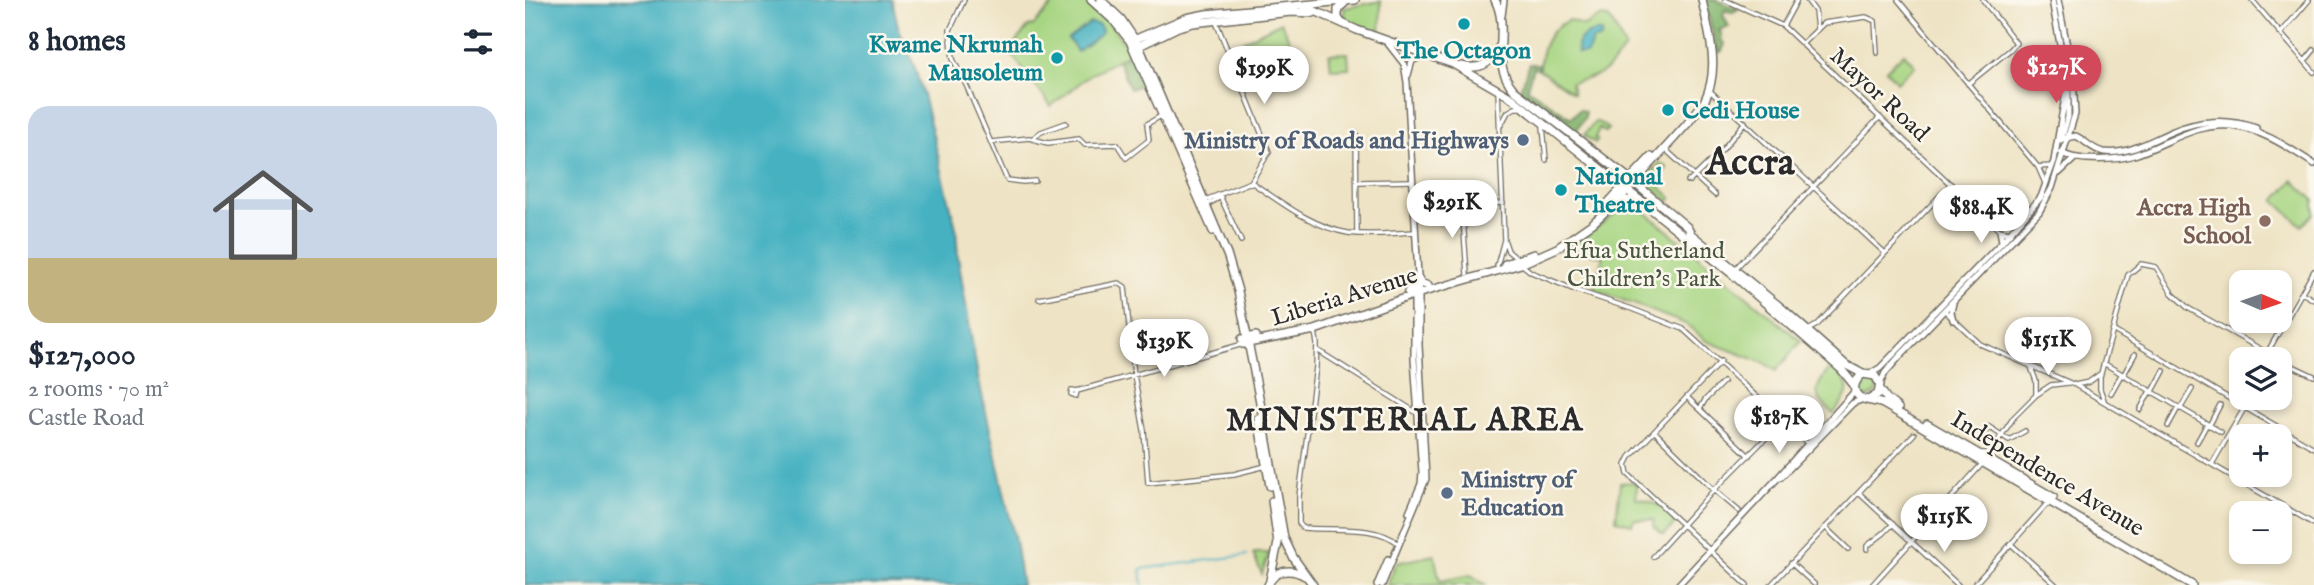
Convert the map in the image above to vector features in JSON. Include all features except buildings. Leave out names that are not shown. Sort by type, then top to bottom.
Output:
[{"type":"main road","points":[[1091,0],[1111,17],[1135,44],[1163,115],[1211,199],[1212,215],[1234,273],[1248,339],[1277,542],[1269,582]]},
{"type":"main road","points":[[1101,0],[1121,19],[1135,44],[1211,199],[1248,339],[1284,538],[1287,548],[1305,576]]},
{"type":"main road","points":[[1264,10],[1277,0]]},
{"type":"main road","points":[[1296,0],[1344,24],[1453,64],[1472,68],[1481,66],[1493,57],[1500,43]]},
{"type":"main road","points":[[1135,44],[1186,24],[1216,17],[1304,3],[1318,5],[1352,0]]},
{"type":"main road","points":[[1344,24],[1340,22],[1337,13],[1340,6],[1352,0]]},
{"type":"main road","points":[[1496,0],[1501,19]]},
{"type":"main road","points":[[1504,0],[1501,19],[1501,70],[1514,90],[1811,331],[1846,365],[1878,380],[1880,387]]},
{"type":"main road","points":[[1700,0],[1710,63],[1709,89]]},
{"type":"main road","points":[[1775,481],[1842,407],[1855,388],[1857,378],[1880,368],[1942,308],[2041,197],[2068,120],[2069,107],[2052,0]]},
{"type":"main road","points":[[1678,585],[1775,481],[1853,404],[1875,397],[1890,368],[1942,308],[1954,301],[2039,212],[2056,178],[2074,118],[2073,77],[2058,0]]},
{"type":"main road","points":[[1216,17],[1291,12],[1321,14]]},
{"type":"main road","points":[[1379,585],[1426,479],[1407,82],[1404,64],[1386,40]]},
{"type":"main road","points":[[1407,82],[1412,61],[1426,55]]},
{"type":"main road","points":[[1453,64],[1498,89],[1629,184],[1643,201],[1841,369],[1867,399]]},
{"type":"main road","points":[[2053,164],[2064,112],[2065,72]]},
{"type":"main road","name":"Liberia Avenue","points":[[1248,339],[1315,330],[1467,274],[1523,262],[1571,235],[1598,213],[1665,149],[1700,110],[1709,89]]},
{"type":"main road","name":"Liberia Avenue","points":[[1248,339],[1303,328],[1523,262],[1573,239],[1612,205],[1691,115],[1709,89]]},
{"type":"main road","points":[[2056,178],[2065,166],[2085,150],[2074,118]]},
{"type":"main road","points":[[2061,139],[2068,136],[2099,151],[2115,152],[2136,148],[2189,125],[2222,121],[2260,129],[2314,162]]},
{"type":"main road","points":[[2059,147],[2063,153],[2078,158],[2106,160],[2143,152],[2202,128],[2229,126],[2265,135],[2314,162]]},
{"type":"main road","points":[[1612,205],[1627,200],[1643,201]]},
{"type":"main road","points":[[2002,242],[2000,231],[2010,233]]},
{"type":"main road","points":[[1398,542],[1422,479],[1413,342],[1421,283],[1416,279]]},
{"type":"main road","points":[[1953,320],[1951,312],[1954,301]]},
{"type":"main road","points":[[1936,318],[1953,320]]},
{"type":"main road","name":"Independence Avenue","points":[[1880,387],[1896,407],[1978,452],[2201,585]]},
{"type":"main road","name":"Independence Avenue","points":[[1867,399],[1883,404],[1984,461],[2048,502],[2192,585]]},
{"type":"main road","points":[[1417,402],[1420,417],[1424,419]]},
{"type":"main road","points":[[1269,582],[1279,572],[1286,570],[1299,572],[1313,584]]},
{"type":"street","points":[[964,0],[950,30],[953,59],[1009,182],[1035,181]]},
{"type":"street","name":"Mayor Road","points":[[1725,0],[1783,26],[2000,231]]},
{"type":"street","points":[[1783,26],[1797,0]]},
{"type":"street","points":[[1807,0],[1815,11],[1817,29]]},
{"type":"street","points":[[1898,0],[2038,167],[2046,186]]},
{"type":"street","points":[[1968,84],[2016,43],[1983,0]]},
{"type":"street","points":[[2252,0],[2314,72]]},
{"type":"street","points":[[2258,7],[2264,0]]},
{"type":"street","points":[[2281,33],[2309,0]]},
{"type":"street","points":[[1216,17],[1269,152],[1251,182],[1211,199],[1241,241]]},
{"type":"street","points":[[1803,44],[1825,23],[1872,19],[1875,23],[1877,53]]},
{"type":"street","points":[[2305,61],[2314,50]]},
{"type":"street","points":[[1497,266],[1504,240],[1498,89]]},
{"type":"street","points":[[1709,89],[1885,253]]},
{"type":"street","points":[[1500,131],[1502,120],[1508,112],[1518,108],[1526,109]]},
{"type":"street","points":[[992,142],[1079,139],[1085,145],[1118,144],[1126,158],[1149,140],[1147,124],[1163,115]]},
{"type":"street","points":[[1735,269],[1880,117]]},
{"type":"street","points":[[1688,181],[1723,149],[1745,122]]},
{"type":"street","points":[[1032,139],[1041,132],[1066,123]]},
{"type":"street","points":[[1543,126],[1546,160]]},
{"type":"street","points":[[1356,133],[1357,234]]},
{"type":"street","points":[[1665,149],[1715,195]]},
{"type":"street","points":[[2038,167],[2053,164]]},
{"type":"street","points":[[1357,182],[1412,181]]},
{"type":"street","points":[[1251,182],[1310,219],[1335,230],[1357,234],[1414,232]]},
{"type":"street","points":[[1811,331],[1951,184]]},
{"type":"street","points":[[1420,206],[1503,203]]},
{"type":"street","points":[[1462,204],[1467,274]]},
{"type":"street","points":[[1504,240],[1510,254],[1523,262],[1530,272],[1674,324],[1689,333],[1807,443]]},
{"type":"street","points":[[2104,402],[2100,388],[2102,373],[2128,275],[2145,263],[2156,267],[2172,293],[2187,308],[2257,347]]},
{"type":"street","points":[[2269,347],[2314,271]]},
{"type":"street","points":[[1039,299],[1123,285],[1128,304],[1134,375],[1144,430],[1148,482],[1234,474],[1266,466]]},
{"type":"street","points":[[2302,293],[2314,300]]},
{"type":"street","points":[[1942,308],[1980,344],[2073,384],[2314,524]]},
{"type":"street","points":[[1315,330],[1317,350],[1299,496],[1299,523],[1303,527],[1313,529],[1371,533],[1398,542]]},
{"type":"street","points":[[2114,331],[2229,397]]},
{"type":"street","points":[[1077,391],[1248,339]]},
{"type":"street","points":[[1317,350],[1417,413]]},
{"type":"street","points":[[2111,393],[2135,354]]},
{"type":"street","points":[[1721,361],[1627,461],[1627,471],[1747,585]]},
{"type":"street","points":[[2104,364],[2221,432]]},
{"type":"street","points":[[2292,365],[2314,376]]},
{"type":"street","points":[[2030,366],[2035,376],[2036,395]]},
{"type":"street","points":[[2140,410],[2164,371]]},
{"type":"street","points":[[1978,452],[1987,453],[1993,448],[2014,417],[2036,395],[2051,385],[2089,382],[2102,373]]},
{"type":"street","points":[[1700,410],[1705,400],[1723,382]]},
{"type":"street","points":[[2168,426],[2192,388]]},
{"type":"street","points":[[1687,397],[1749,456]]},
{"type":"street","points":[[2197,442],[2220,405]]},
{"type":"street","points":[[2212,464],[2243,410]]},
{"type":"street","points":[[2250,410],[2314,448]]},
{"type":"street","points":[[1653,557],[1714,490],[1783,421]]},
{"type":"street","points":[[1987,430],[1990,426],[2010,440],[2025,431]]},
{"type":"street","points":[[1655,432],[1739,511]]},
{"type":"street","points":[[1771,585],[1914,434]]},
{"type":"street","points":[[1993,448],[1996,463]]},
{"type":"street","points":[[1872,585],[1969,481],[1984,461]]},
{"type":"street","points":[[1859,493],[1958,585]]},
{"type":"street","points":[[1975,585],[2048,502]]},
{"type":"street","points":[[1867,549],[1867,546],[1893,524]]},
{"type":"street","points":[[1825,527],[1848,549]]},
{"type":"street","points":[[2012,545],[2056,585]]},
{"type":"street","points":[[1791,563],[1814,584]]},
{"type":"green space","points":[[1057,0],[1080,0],[1095,8],[1109,22],[1130,53],[1091,74],[1051,106],[1009,51],[1029,26],[1034,25]]},
{"type":"green space","points":[[1704,0],[1716,0],[1738,9],[1733,13],[1725,10],[1723,15],[1729,27],[1719,30],[1721,40],[1725,44],[1718,53]]},
{"type":"green space","points":[[1381,1],[1380,35],[1345,21],[1344,8]]},
{"type":"green space","points":[[1600,17],[1608,18],[1612,22],[1625,48],[1603,72],[1571,83],[1573,93],[1540,70],[1543,47],[1550,34],[1561,24],[1569,20],[1584,26]]},
{"type":"green space","points":[[1281,22],[1294,50],[1250,71],[1237,44]]},
{"type":"green space","points":[[1348,53],[1349,68],[1331,69],[1329,54]]},
{"type":"green space","points":[[1904,53],[1915,65],[1897,82],[1886,70]]},
{"type":"green space","points":[[1131,54],[1144,84],[1130,89],[1118,60]]},
{"type":"green space","points":[[1529,64],[1539,64],[1539,69],[1533,67],[1527,88],[1571,118],[1580,109],[1585,112],[1585,117],[1574,134],[1519,93]]},
{"type":"green space","points":[[1595,122],[1608,129],[1605,132],[1599,128],[1595,138],[1598,140],[1595,143],[1584,135]]},
{"type":"green space","points":[[1660,163],[1667,168],[1655,182],[1672,198],[1669,202],[1648,183],[1648,176]]},
{"type":"green space","points":[[2293,180],[2314,200],[2314,213],[2302,226],[2275,201]]},
{"type":"green space","name":"Efua Sutherland Children's Park","points":[[1633,202],[1801,341],[1776,371],[1764,363],[1706,341],[1686,324],[1594,289],[1603,257],[1571,247]]},
{"type":"green space","points":[[1831,367],[1844,379],[1847,389],[1844,400],[1833,414],[1821,401],[1817,391]]},
{"type":"green space","points":[[1864,377],[1874,379],[1877,386],[1876,393],[1867,398],[1858,393],[1857,383]]},
{"type":"green space","points":[[1633,482],[1637,485],[1636,498],[1659,506],[1672,518],[1675,524],[1664,535],[1653,526],[1654,520],[1634,519],[1632,524],[1616,520],[1620,483]]},
{"type":"green space","points":[[1269,553],[1262,574],[1253,554]]},
{"type":"green space","points":[[1434,555],[1440,581],[1471,575],[1486,585],[1387,585],[1396,563]]},
{"type":"water","points":[[525,0],[892,0],[898,26],[923,95],[956,228],[958,257],[978,377],[1015,541],[1022,585],[525,585]]},
{"type":"water","points":[[1090,23],[1099,25],[1101,34],[1077,52],[1068,39]]},
{"type":"water","points":[[1602,32],[1601,39],[1593,40],[1587,54],[1578,54],[1577,45],[1581,39]]},
{"type":"waterway","points":[[1143,585],[1141,569],[1248,555]]},
{"type":"place","name":"The Octagon","points":[[1464,24]]},
{"type":"place","name":"Kwame Nkrumah Mausoleum","points":[[1057,58]]},
{"type":"place","name":"Cedi House","points":[[1668,110]]},
{"type":"place","name":"Ministry of Roads and Highways","points":[[1523,140]]},
{"type":"place","name":"National Theatre","points":[[1561,190]]},
{"type":"place","name":"Accra High School","points":[[2265,221]]},
{"type":"place","name":"Ministry of Education","points":[[1447,493]]},
{"type":"district","name":"Accra","points":[[1750,161]]},
{"type":"district","name":"MINISTERIAL AREA","points":[[1405,419]]}]
